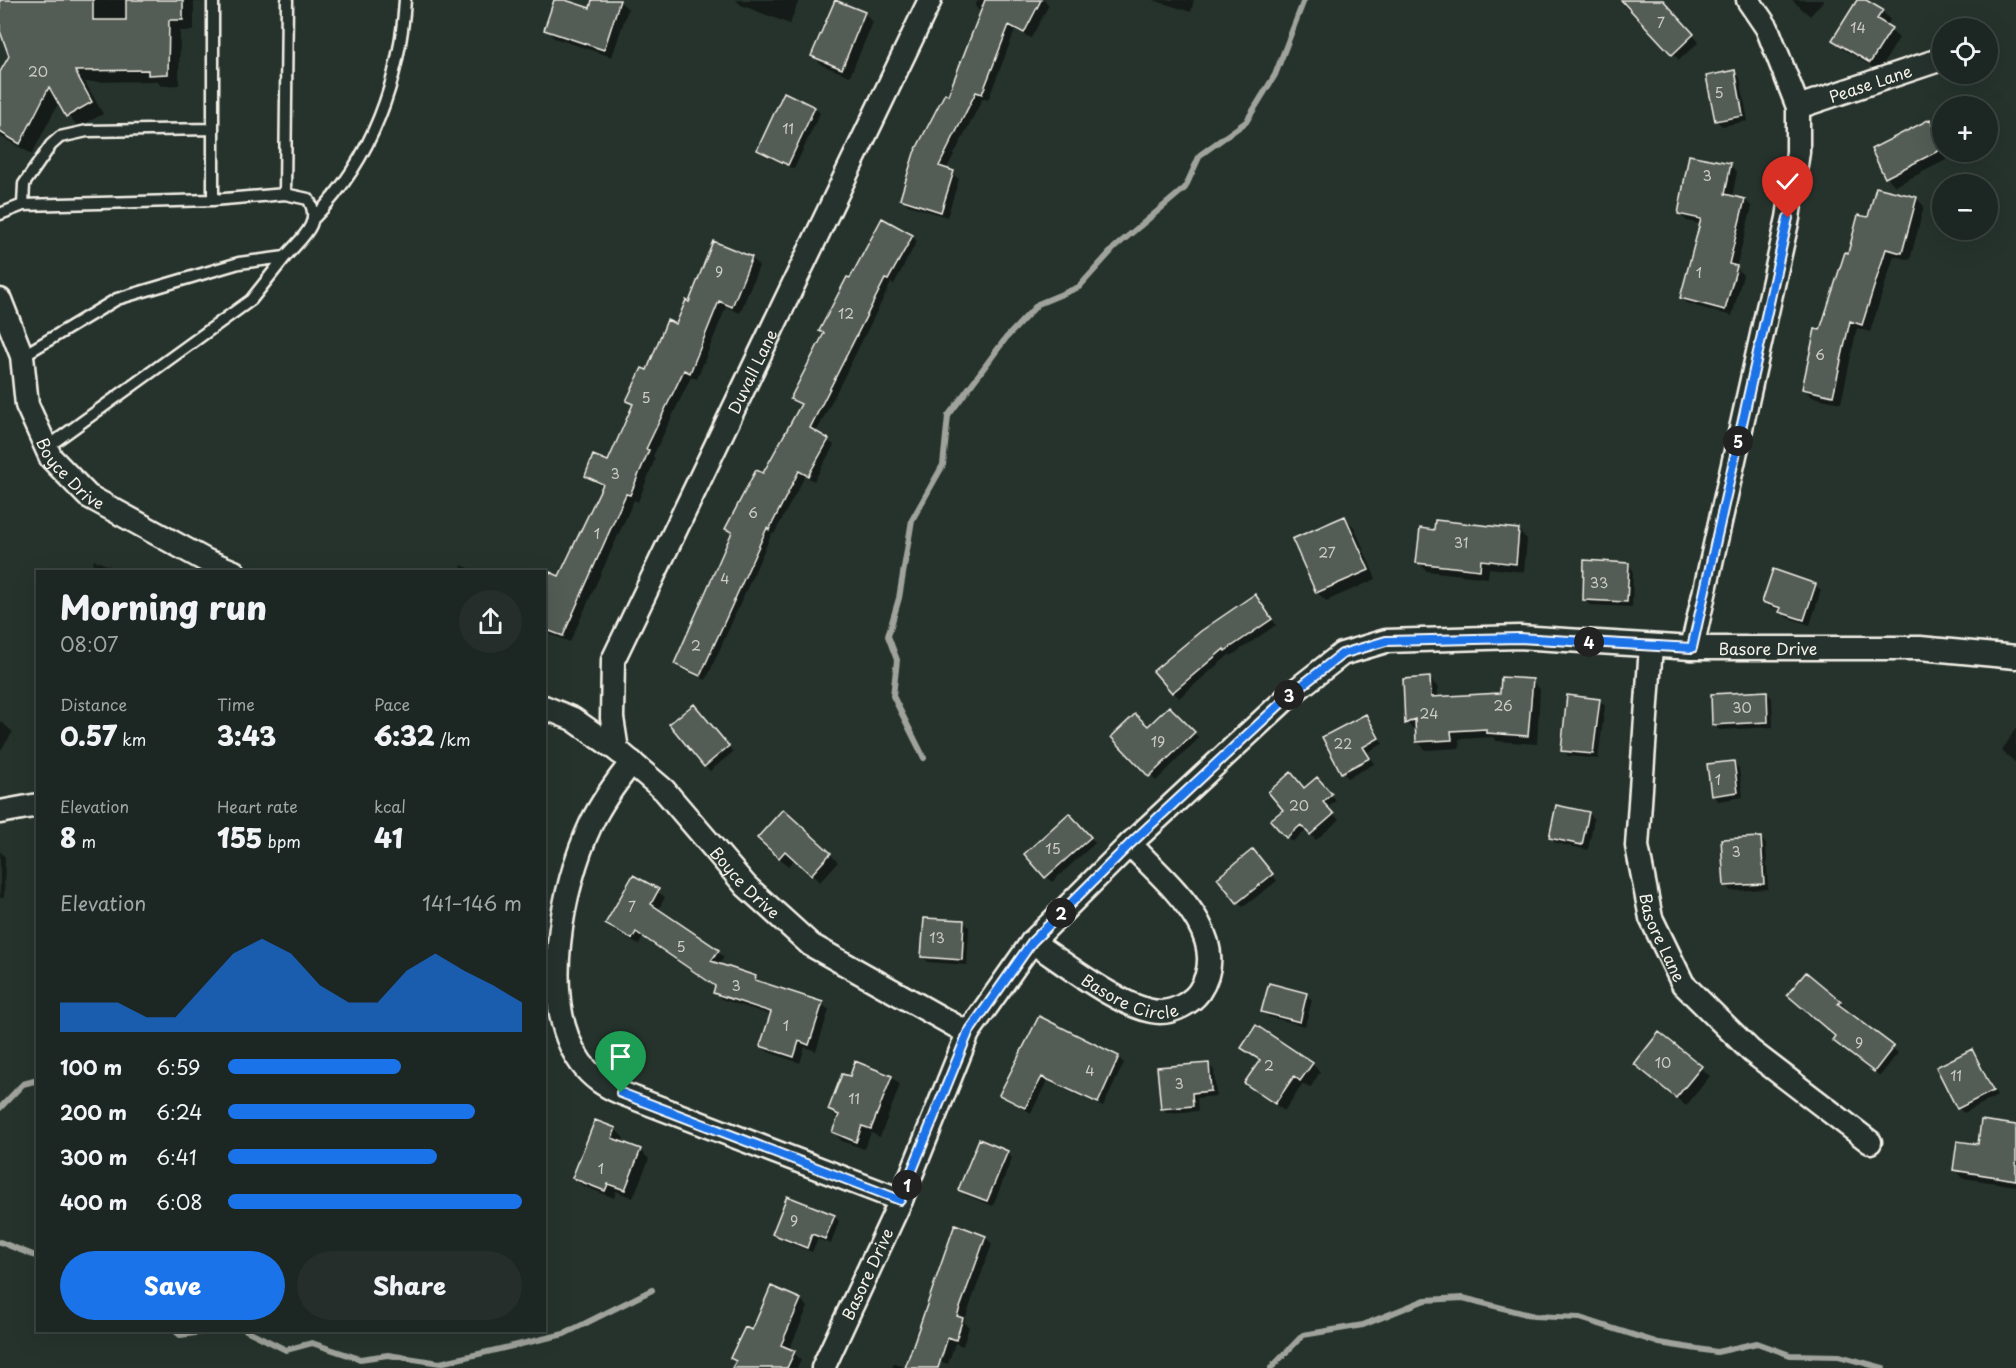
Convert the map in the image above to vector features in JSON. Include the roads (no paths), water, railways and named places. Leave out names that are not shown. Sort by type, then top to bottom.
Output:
[{"type":"street","name":"Duvall Lane","points":[[625,756],[612,718],[613,660],[930,0]]},
{"type":"street","points":[[1692,648],[1788,218],[1798,152],[1798,108],[1767,28],[1748,0]]},
{"type":"street","name":"Pease Lane","points":[[1798,108],[1932,62]]},
{"type":"street","name":"Boyce Drive","points":[[0,300],[22,356],[27,405],[51,458],[88,496],[205,566],[224,570]]},
{"type":"street","name":"Basore Drive","points":[[823,1368],[900,1200],[968,1033],[1032,942],[1130,844],[1291,694],[1342,654],[1386,641],[1519,638],[1692,648],[1920,648],[2016,657]]},
{"type":"street","name":"Basore Lane","points":[[1651,646],[1636,846],[1651,918],[1683,984],[1751,1051],[1870,1142]]},
{"type":"street","name":"Boyce Drive","points":[[546,708],[573,719],[625,756],[664,790],[746,886],[811,945],[968,1033]]},
{"type":"street","points":[[625,756],[591,824],[568,891],[551,969],[570,1043],[581,1064],[598,1082],[621,1093],[900,1200]]},
{"type":"street","points":[[0,812],[36,805]]},
{"type":"street","name":"Basore Circle","points":[[1032,942],[1121,1000],[1140,1007],[1160,1012],[1177,1008],[1195,999],[1211,966],[1207,940],[1192,911],[1130,844]]},
{"type":"lane","points":[[213,0],[213,200]]},
{"type":"lane","points":[[285,194],[287,0]]},
{"type":"lane","points":[[46,448],[251,300],[308,231],[315,217],[339,192],[362,155],[391,88],[403,30],[405,0]]},
{"type":"lane","points":[[23,205],[24,184],[51,145],[71,133],[213,129]]},
{"type":"lane","points":[[0,214],[23,205],[213,200],[285,194],[308,199],[314,208],[315,217]]},
{"type":"lane","points":[[22,356],[117,299],[239,263],[285,257]]},
{"type":"waterway","points":[[924,758],[893,696],[897,660],[888,636],[899,598],[912,520],[943,465],[948,416],[1006,338],[1038,304],[1079,287],[1115,247],[1185,188],[1200,155],[1246,122],[1275,75],[1304,0]]},
{"type":"waterway","points":[[0,1108],[23,1084],[36,1081]]},
{"type":"waterway","points":[[0,1242],[36,1256]]},
{"type":"waterway","points":[[250,1332],[286,1350],[312,1343],[360,1359],[388,1355],[440,1363],[564,1334],[652,1290]]},
{"type":"waterway","points":[[1271,1368],[1303,1335],[1363,1325],[1425,1300],[1463,1298],[1534,1316],[1580,1318],[1659,1343],[1717,1352],[1757,1343],[1790,1355],[1839,1356],[1883,1368]]},
{"type":"waterway","points":[[176,1332],[180,1335],[203,1332]]}]
